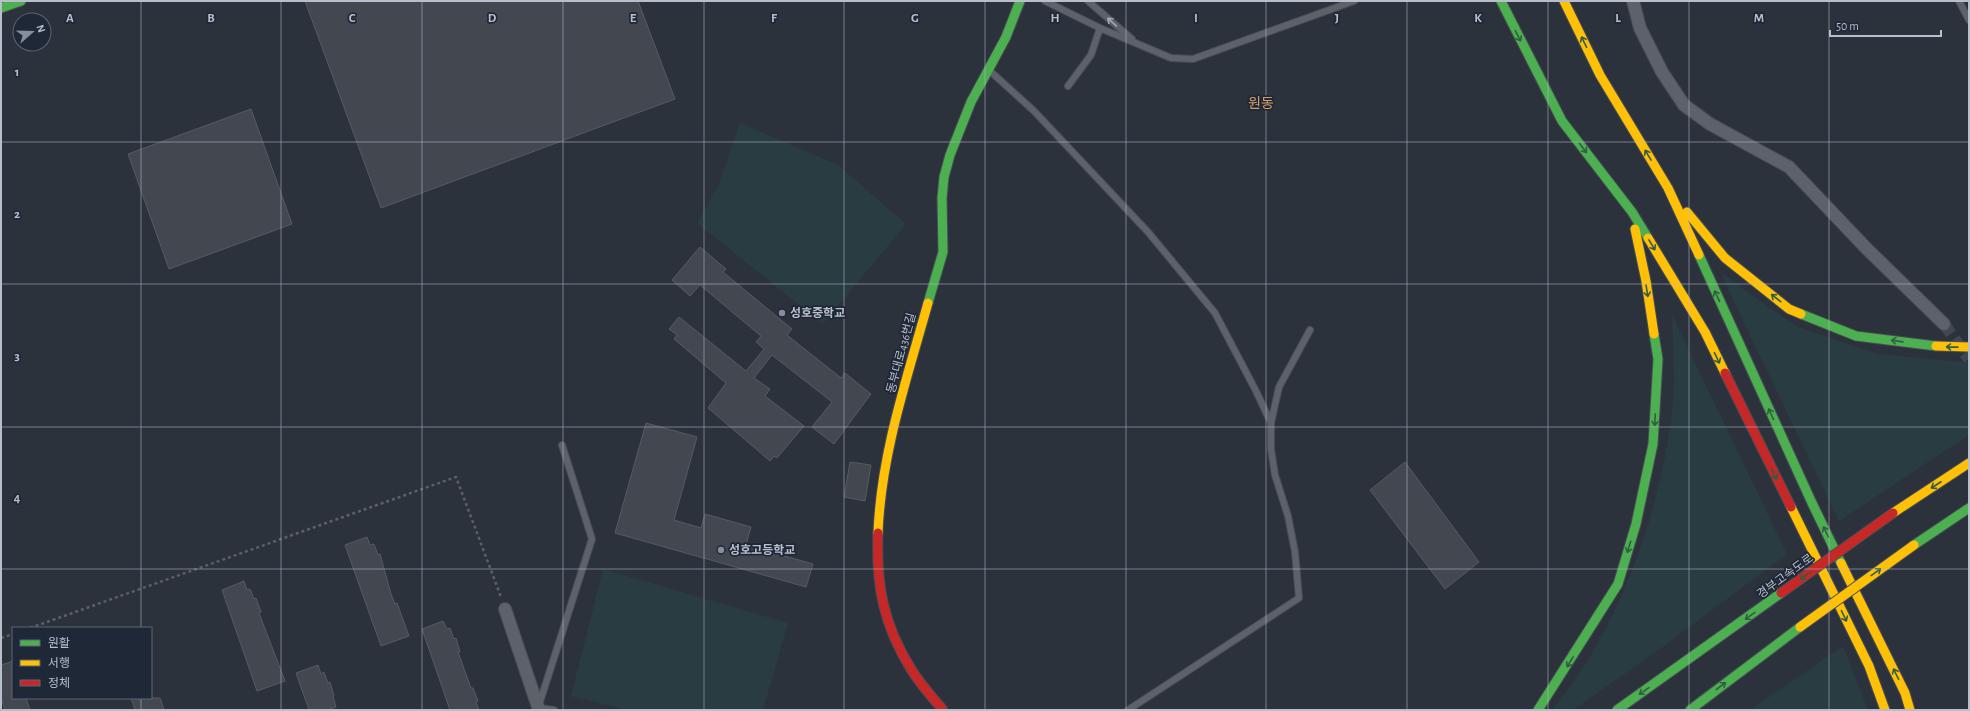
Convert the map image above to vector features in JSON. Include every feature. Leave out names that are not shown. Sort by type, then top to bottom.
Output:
[{"type":"main road","points":[[1,8],[21,1]]},
{"type":"main road","name":"동부대로436번길","points":[[942,710],[911,670],[890,629],[883,609],[879,584],[877,558],[878,528],[888,453],[902,394],[943,252],[942,198],[944,177],[959,131],[988,69],[1006,37],[1020,1]]},
{"type":"main road","points":[[1501,1],[1562,122],[1632,212],[1705,332],[1869,666],[1885,710]]},
{"type":"main road","points":[[1564,1],[1600,75],[1668,188],[1812,503],[1905,694],[1910,710]]},
{"type":"main road","points":[[1668,188],[1725,258],[1789,309],[1856,336],[1936,346],[1969,347]]},
{"type":"main road","points":[[1538,710],[1546,701],[1618,584],[1636,524],[1654,444],[1658,359],[1646,281],[1632,212]]},
{"type":"main road","name":"경부고속도로","points":[[1617,710],[1893,513],[1969,463]]},
{"type":"main road","points":[[1690,710],[1800,627],[1914,545],[1969,508]]},
{"type":"main road","points":[[1749,677],[1800,627]]},
{"type":"street","points":[[1633,1],[1640,28],[1662,72],[1684,105],[1710,124],[1789,167],[1866,248],[1944,324]]},
{"type":"street","points":[[505,609],[539,709]]},
{"type":"lane","points":[[1045,1],[1100,28],[1171,58],[1193,58],[1354,1]]},
{"type":"lane","points":[[1088,1],[1136,43]]},
{"type":"lane","points":[[1958,1],[1969,20]]},
{"type":"lane","points":[[1068,86],[1091,55],[1100,28]]},
{"type":"lane","points":[[988,69],[1034,111],[1148,232],[1215,313],[1271,423]]},
{"type":"lane","points":[[1128,710],[1299,598],[1295,552],[1288,516],[1275,475],[1271,449],[1271,423],[1279,387],[1310,330]]},
{"type":"lane","points":[[554,710],[539,709],[592,539],[562,445]]},
{"type":"path","points":[[33,627],[456,476],[505,609]]},
{"type":"path","points":[[1,638],[12,634]]},
{"type":"shaded area","points":[[740,123],[838,165],[906,224],[823,324],[697,223],[719,184]]},
{"type":"shaded area","points":[[1722,273],[1798,327],[1878,354],[1959,362],[1969,361],[1969,435],[1839,521],[1726,285]]},
{"type":"shaded area","points":[[1672,315],[1787,554],[1660,649],[1573,710],[1552,710],[1576,679],[1616,608],[1632,570],[1646,530],[1666,451],[1672,412],[1674,376]]},
{"type":"shaded area","points":[[603,569],[788,623],[763,710],[628,710],[571,696]]},
{"type":"shaded area","points":[[1843,646],[1868,710],[1750,710]]},
{"type":"building","points":[[305,1],[638,1],[675,99],[381,208]]},
{"type":"building","points":[[251,109],[292,224],[169,269],[128,154]]},
{"type":"building","points":[[700,247],[726,269],[723,272],[792,329],[787,335],[841,378],[845,373],[871,394],[834,444],[812,427],[832,402],[772,355],[754,378],[770,389],[765,396],[804,426],[777,458],[774,456],[770,461],[708,408],[726,383],[674,339],[677,335],[669,329],[679,317],[746,371],[764,349],[756,342],[761,336],[700,285],[690,296],[672,280]]},
{"type":"building","points":[[646,423],[697,437],[674,520],[701,528],[705,514],[751,527],[746,545],[813,564],[806,587],[615,533]]},
{"type":"building","points":[[850,462],[871,465],[865,501],[844,497]]},
{"type":"building","points":[[1405,462],[1479,562],[1445,589],[1370,490]]},
{"type":"building","points":[[367,537],[370,545],[374,544],[378,555],[380,554],[391,594],[395,604],[397,603],[409,636],[381,646],[345,545]]},
{"type":"building","points":[[244,581],[247,590],[250,589],[254,599],[256,598],[261,612],[259,613],[285,681],[257,691],[222,590]]},
{"type":"building","points":[[443,621],[447,629],[450,628],[454,639],[456,638],[460,652],[458,652],[471,688],[473,688],[478,701],[476,702],[479,710],[450,710],[422,629]]},
{"type":"building","points":[[12,661],[12,699],[26,699],[30,710],[5,710],[1,698],[1,665]]},
{"type":"building","points":[[318,665],[321,674],[324,672],[328,683],[330,682],[336,707],[327,710],[309,710],[296,673]]},
{"type":"building","points":[[160,698],[164,710],[135,710],[131,699]]},
{"type":"tunnel","points":[[1944,324],[1969,359]]},
{"type":"traffic: fast","points":[[1,8],[21,1]]},
{"type":"traffic: fast","points":[[928,303],[943,252],[942,198],[944,177],[950,155],[971,102],[1006,37],[1020,1]]},
{"type":"traffic: fast","points":[[1501,1],[1562,121],[1632,212],[1648,238]]},
{"type":"traffic: fast","points":[[1699,255],[1812,503],[1841,563]]},
{"type":"traffic: fast","points":[[1801,314],[1856,336],[1936,346]]},
{"type":"traffic: fast","points":[[1538,710],[1618,584],[1636,524],[1653,444],[1658,359],[1654,334]]},
{"type":"traffic: fast","points":[[1914,545],[1969,508]]},
{"type":"traffic: fast","points":[[1617,710],[1781,593]]},
{"type":"traffic: fast","points":[[1690,710],[1800,627]]},
{"type":"traffic: slow","points":[[1564,1],[1600,75],[1668,188],[1699,255]]},
{"type":"traffic: slow","points":[[1687,212],[1725,258],[1789,309],[1801,314]]},
{"type":"traffic: slow","points":[[1635,229],[1646,281],[1654,334]]},
{"type":"traffic: slow","points":[[1648,238],[1705,332],[1725,373]]},
{"type":"traffic: slow","points":[[878,533],[884,474],[896,416],[928,303]]},
{"type":"traffic: slow","points":[[1936,346],[1969,347]]},
{"type":"traffic: slow","points":[[1893,513],[1969,463]]},
{"type":"traffic: slow","points":[[1791,507],[1869,666],[1885,710]]},
{"type":"traffic: slow","points":[[1800,627],[1914,545]]},
{"type":"traffic: slow","points":[[1841,563],[1905,693],[1910,710]]},
{"type":"traffic: jam","points":[[1725,373],[1791,507]]},
{"type":"traffic: jam","points":[[1781,593],[1893,513]]},
{"type":"traffic: jam","points":[[878,533],[878,570],[883,604],[888,620],[901,652],[911,669],[943,710]]},
{"type":"place","name":"성호중학교","points":[[782,313]]},
{"type":"place","name":"성호고등학교","points":[[721,550]]},
{"type":"district","name":"원동","points":[[1261,104]]}]
